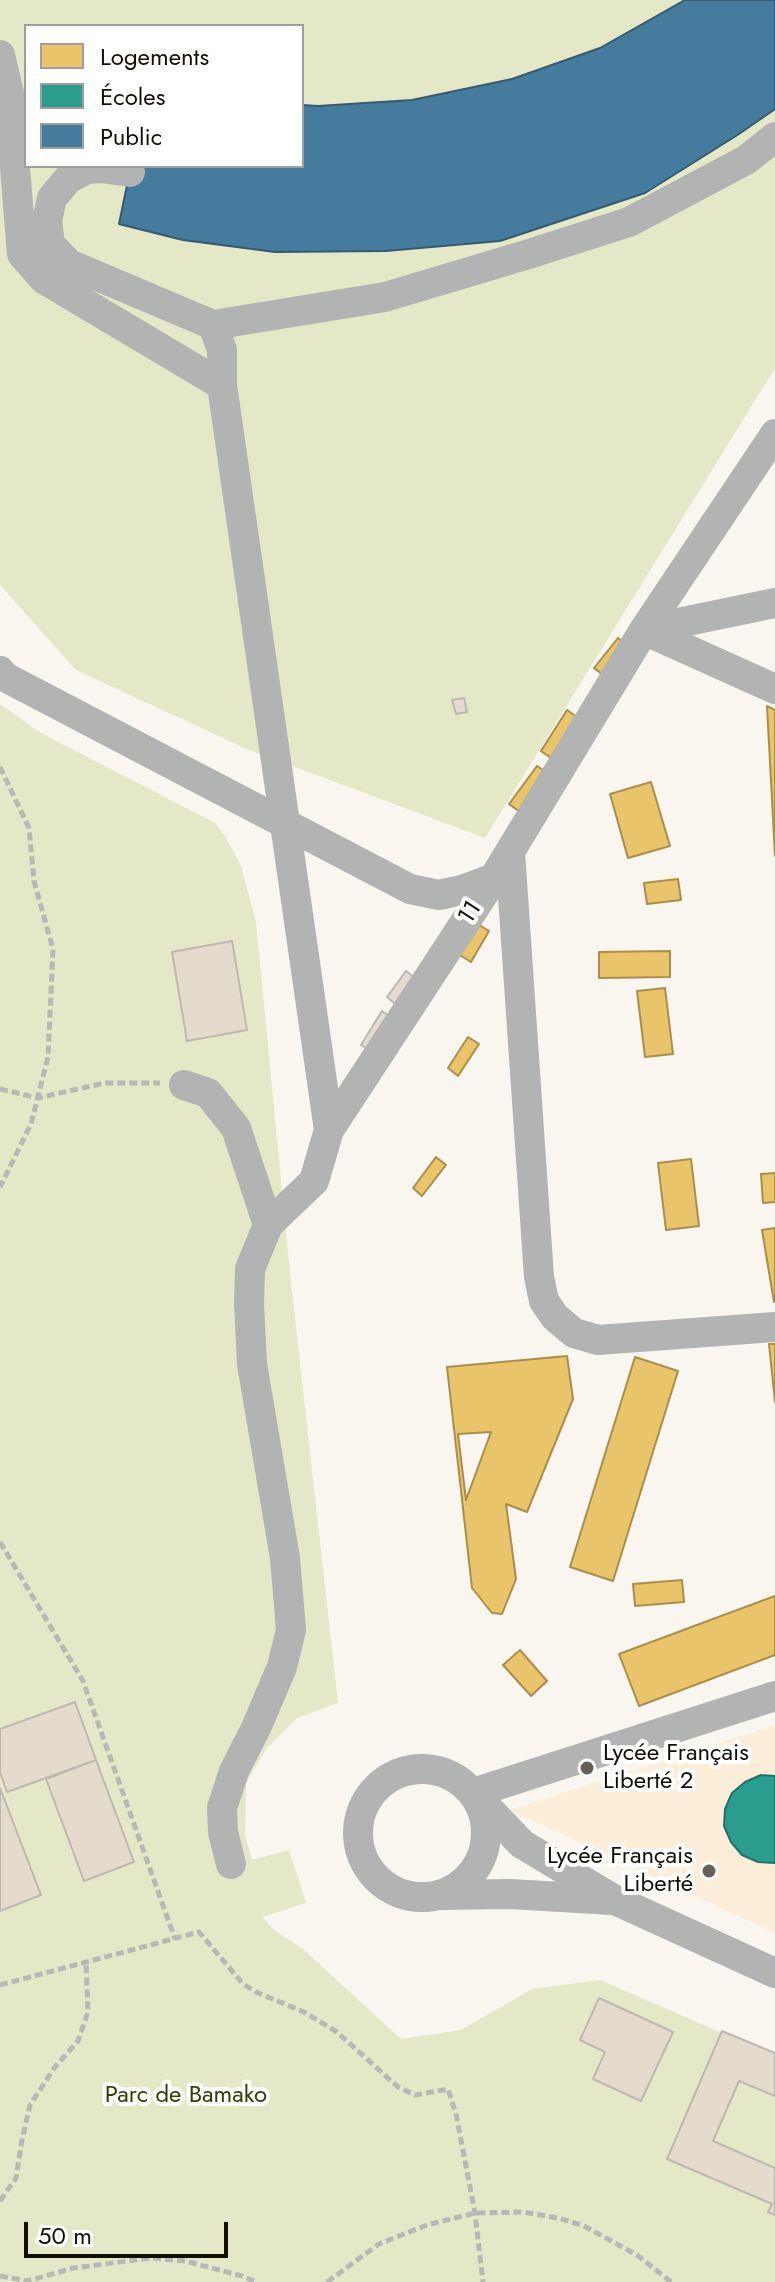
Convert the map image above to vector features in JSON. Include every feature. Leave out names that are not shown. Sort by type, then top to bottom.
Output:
[{"type":"street","points":[[0,55],[9,93],[22,254],[44,279],[222,385]]},
{"type":"street","points":[[130,172],[87,169],[68,179],[52,198],[47,221],[50,244],[69,264],[213,325],[385,297],[629,222],[746,160],[775,137]]},
{"type":"street","points":[[213,325],[222,350],[222,385],[329,1130],[314,1181],[268,1225],[250,1269],[252,1364],[285,1558],[291,1630],[282,1667],[234,1771],[222,1808],[223,1832],[231,1864]]},
{"type":"street","name":"11","points":[[329,1130],[494,878],[644,630],[775,434]]},
{"type":"street","points":[[644,630],[775,603]]},
{"type":"street","points":[[644,630],[775,689]]},
{"type":"street","points":[[0,671],[5,677],[410,889],[439,895],[494,878]]},
{"type":"street","points":[[510,852],[539,1277],[544,1301],[555,1317],[574,1333],[598,1340],[775,1327]]},
{"type":"street","points":[[184,1085],[208,1093],[236,1128],[268,1225]]},
{"type":"street","points":[[473,1793],[775,1696]]},
{"type":"street","points":[[615,1900],[510,1894],[423,1898],[404,1895],[386,1887],[372,1874],[362,1857],[358,1838],[359,1818],[366,1800],[378,1785],[394,1774],[431,1768],[450,1774],[462,1782],[522,1844],[615,1900],[775,1973]]},
{"type":"street","points":[[442,1895],[464,1882],[479,1863],[486,1840],[484,1815],[473,1793]]},
{"type":"path","points":[[0,767],[29,828],[34,881],[53,949],[48,1057],[31,1124],[0,1187]]},
{"type":"path","points":[[0,1089],[38,1098],[105,1083],[184,1085]]},
{"type":"path","points":[[0,1542],[83,1681],[175,1939]]},
{"type":"path","points":[[0,1985],[199,1932],[243,1984],[304,2012],[337,2032],[398,2087],[415,2095],[448,2089],[456,2114],[475,2213],[483,2282]]},
{"type":"path","points":[[0,2201],[16,2178],[30,2105],[55,2067],[78,2041],[88,2012],[86,1962]]},
{"type":"path","points":[[327,2282],[379,2244],[427,2225],[475,2213],[523,2212],[584,2226],[637,2255],[671,2282]]},
{"type":"path","points":[[0,2276],[28,2281],[73,2268],[152,2258],[185,2261],[256,2282]]},
{"type":"shaded area","name":"Lycée Français Liberté","points":[[775,1725],[775,1933],[510,1810]]},
{"type":"green space","points":[[0,0],[775,0],[775,368],[485,838],[247,749],[76,670],[0,585]]},
{"type":"green space","name":"Parc de Bamako","points":[[0,704],[41,733],[215,823],[241,866],[256,922],[290,1273],[338,1703],[297,1718],[266,1749],[246,1784],[245,1835],[252,1860],[289,1850],[306,1903],[263,1917],[275,1931],[304,1950],[401,2039],[461,2030],[532,1989],[600,1980],[775,2056],[775,2282],[0,2282]]},
{"type":"building: Logements","points":[[618,638],[626,644],[603,675],[594,668]]},
{"type":"building: Logements","points":[[767,706],[775,710],[775,856]]},
{"type":"building: Logements","points":[[567,710],[577,717],[551,758],[541,751]]},
{"type":"building: Logements","points":[[537,766],[548,773],[520,812],[509,804]]},
{"type":"building: Logements","points":[[651,782],[670,846],[628,858],[610,794]]},
{"type":"building: Logements","points":[[678,879],[681,900],[647,904],[644,883]]},
{"type":"building: Logements","points":[[476,923],[489,931],[471,962],[458,954]]},
{"type":"building: Logements","points":[[670,951],[670,977],[599,978],[599,952]]},
{"type":"building: Logements","points":[[665,988],[673,1054],[645,1057],[637,991]]},
{"type":"building: Logements","points":[[468,1037],[479,1044],[458,1076],[448,1068]]},
{"type":"building: Logements","points":[[436,1157],[446,1165],[422,1196],[413,1188]]},
{"type":"building: Logements","points":[[691,1159],[699,1226],[666,1230],[658,1163]]},
{"type":"building: Logements","points":[[775,1173],[775,1202],[763,1203],[761,1174]]},
{"type":"building: Logements","points":[[775,1228],[775,1301],[774,1302],[762,1230]]},
{"type":"building: Logements","points":[[769,1344],[775,1344],[775,1402]]},
{"type":"building: Logements","points":[[567,1356],[573,1399],[527,1512],[506,1504],[516,1579],[502,1614],[492,1613],[472,1588],[447,1367]],"holes":[[[491,1432],[466,1500],[458,1434]]]},
{"type":"building: Logements","points":[[635,1357],[678,1371],[613,1581],[570,1567]]},
{"type":"building: Logements","points":[[682,1580],[684,1602],[635,1606],[633,1584]]},
{"type":"building: Logements","points":[[775,1596],[775,1655],[639,1706],[619,1654]]},
{"type":"building: Logements","points":[[520,1650],[547,1681],[531,1696],[503,1665]]},
{"type":"building: Écoles","points":[[761,1775],[775,1776],[775,1863],[758,1862],[742,1855],[731,1842],[724,1826],[725,1809],[732,1793],[745,1782]]},
{"type":"building: Public","points":[[685,0],[775,0],[775,109],[645,193],[500,241],[386,251],[275,252],[183,240],[119,224],[131,168],[304,168],[304,105],[412,100],[512,79],[600,48]]},
{"type":"building: Autres","points":[[464,698],[467,712],[456,714],[452,700]]},
{"type":"building: Autres","points":[[232,941],[247,1030],[187,1041],[172,952]]},
{"type":"building: Autres","points":[[406,971],[414,977],[395,1004],[387,997]]},
{"type":"building: Autres","points":[[382,1011],[391,1017],[371,1051],[361,1045]]},
{"type":"building: Autres","points":[[75,1702],[96,1760],[7,1792],[0,1772],[0,1729]]},
{"type":"building: Autres","points":[[96,1760],[134,1862],[84,1881],[46,1779]]},
{"type":"building: Autres","points":[[0,1788],[41,1895],[0,1911]]},
{"type":"building: Autres","points":[[599,1998],[673,2032],[641,2101],[593,2079],[605,2052],[580,2040]]},
{"type":"building: Autres","points":[[722,2031],[775,2053],[775,2096],[739,2081],[713,2141],[775,2168],[775,2215],[768,2212],[772,2204],[667,2159]]},
{"type":"place","name":"Lycée Français Liberté 2","points":[[587,1768]]},
{"type":"place","name":"Lycée Français Liberté","points":[[709,1871]]}]
